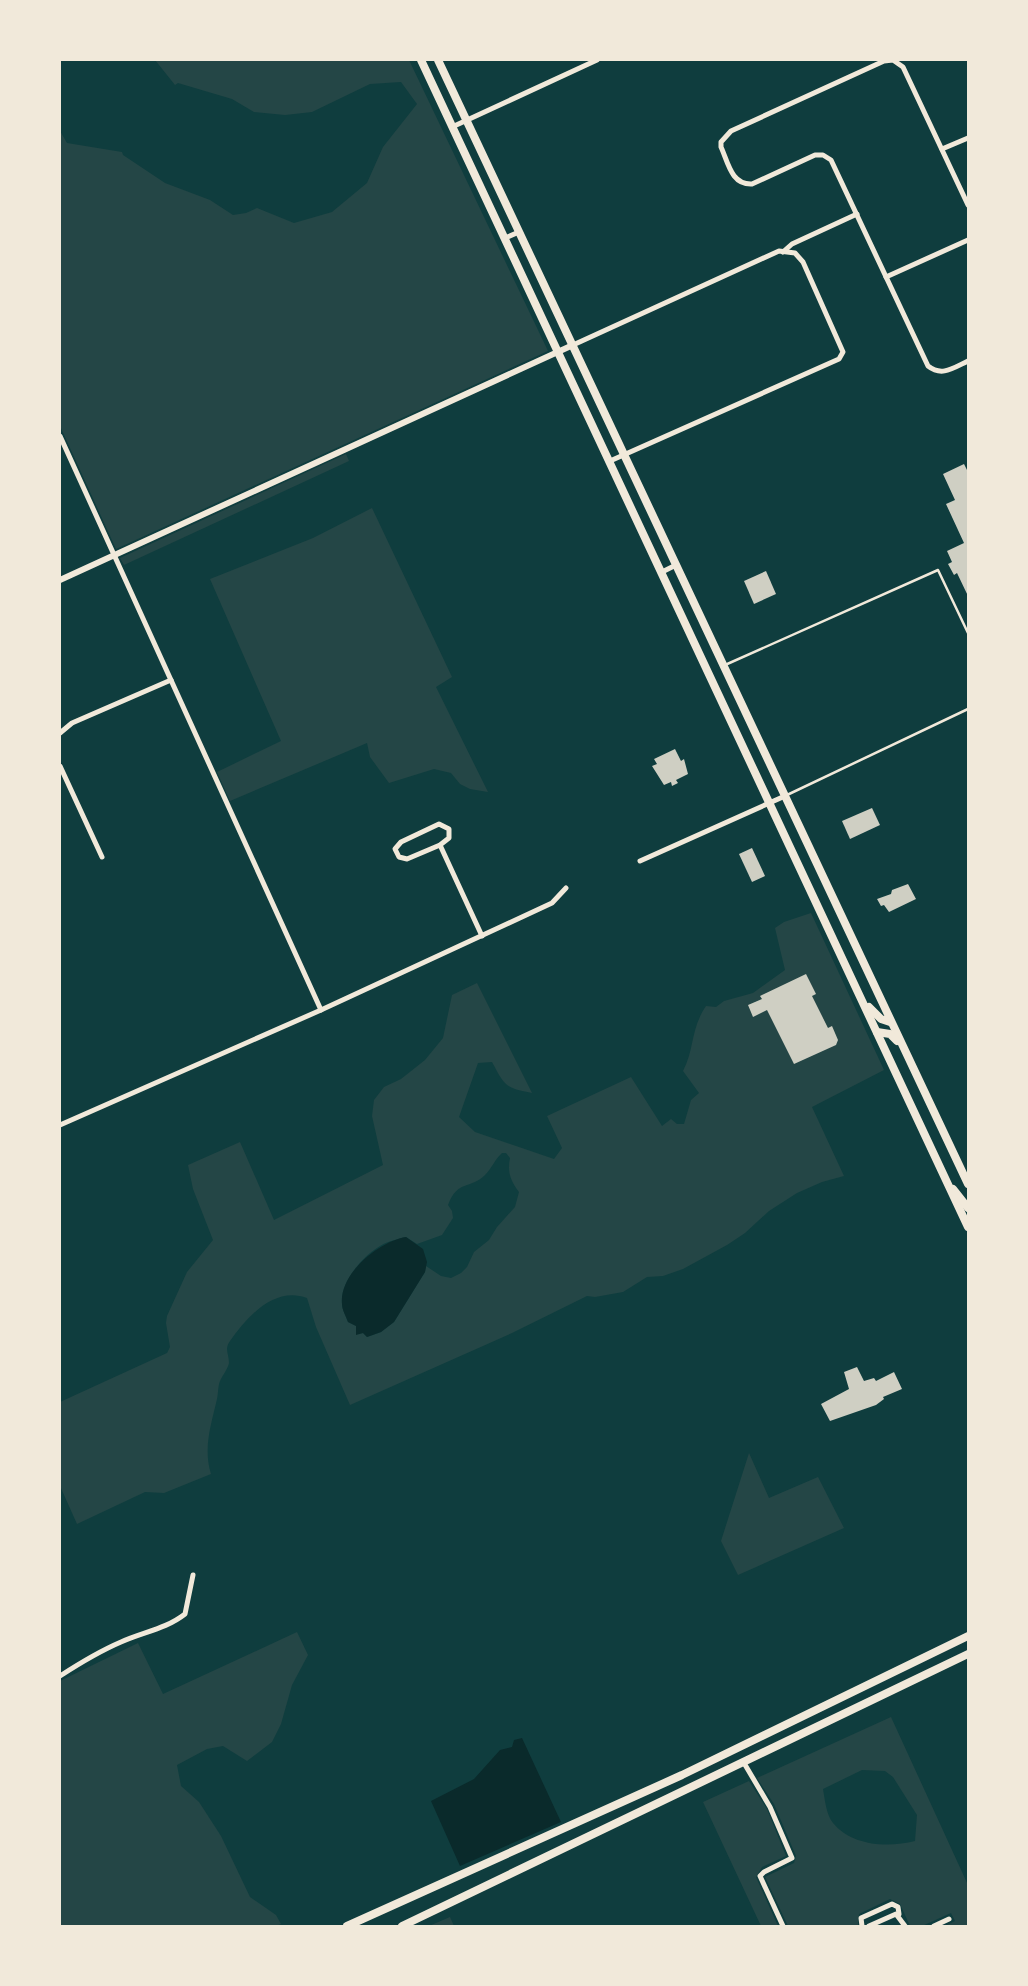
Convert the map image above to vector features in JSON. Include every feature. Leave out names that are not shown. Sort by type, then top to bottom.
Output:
[{"type":"main road","points":[[421,60],[771,802],[968,1227]]},
{"type":"main road","points":[[438,60],[968,1184]]},
{"type":"main road","points":[[861,997],[876,1015],[890,1022]]},
{"type":"main road","points":[[878,1032],[890,1034],[902,1046]]},
{"type":"main road","points":[[945,1177],[968,1208]]},
{"type":"main road","points":[[347,1926],[682,1775],[968,1636]]},
{"type":"main road","points":[[402,1926],[968,1654]]},
{"type":"main road","points":[[899,1670],[901,1686]]},
{"type":"main road","points":[[795,1721],[801,1735]]},
{"type":"main road","points":[[682,1775],[687,1790]]},
{"type":"street","points":[[452,127],[597,60]]},
{"type":"street","points":[[968,205],[903,68],[893,60],[884,60],[730,131],[721,142],[721,147],[734,177],[744,184],[752,184],[815,155],[823,155],[831,160],[928,366],[936,373],[944,372],[968,361]]},
{"type":"street","points":[[942,149],[968,138]]},
{"type":"street","points":[[783,252],[792,244],[856,214]]},
{"type":"street","points":[[505,238],[519,232]]},
{"type":"street","points":[[886,277],[968,240]]},
{"type":"street","points":[[60,580],[766,256],[783,252],[794,253],[803,262],[843,352],[839,359],[610,461]]},
{"type":"street","points":[[60,436],[320,1010]]},
{"type":"street","points":[[662,572],[676,565]]},
{"type":"street","points":[[60,733],[72,723],[171,680]]},
{"type":"street","points":[[60,766],[102,857]]},
{"type":"street","points":[[640,861],[785,796]]},
{"type":"street","points":[[439,824],[449,829],[449,838],[440,845],[407,859],[399,857],[395,849],[401,842],[439,824]]},
{"type":"street","points":[[440,845],[482,936]]},
{"type":"street","points":[[60,1125],[320,1010],[552,904],[566,888]]},
{"type":"street","points":[[60,1676],[88,1658],[123,1641],[173,1623],[185,1614],[193,1576]]},
{"type":"street","points":[[744,1763],[770,1807],[792,1858],[764,1872],[760,1876],[783,1926]]},
{"type":"street","points":[[862,1926],[861,1918],[892,1904],[898,1907],[905,1926]]},
{"type":"street","points":[[869,1926],[899,1914]]},
{"type":"street","points":[[934,1926],[949,1919]]},
{"type":"lane","points":[[723,666],[938,570],[968,633]]},
{"type":"lane","points":[[785,796],[968,708]]},
{"type":"shaded area","points":[[155,60],[409,60],[548,351],[116,549],[60,426],[60,131],[67,143],[122,152],[123,155],[165,183],[210,200],[233,215],[246,213],[257,208],[294,223],[332,212],[367,183],[383,147],[417,104],[401,82],[370,84],[312,112],[285,115],[254,112],[232,99],[178,83],[175,85]]},
{"type":"shaded area","points":[[346,454],[349,461],[124,565],[120,558]]},
{"type":"shaded area","points":[[372,508],[452,677],[436,687],[488,792],[470,789],[460,784],[451,773],[434,769],[389,783],[370,757],[367,743],[230,801],[217,772],[281,741],[210,579],[313,538]]},
{"type":"shaded area","points":[[811,913],[884,1070],[812,1107],[844,1176],[822,1182],[797,1193],[769,1211],[745,1233],[727,1245],[683,1269],[663,1276],[647,1277],[623,1292],[595,1297],[587,1296],[512,1333],[350,1405],[316,1327],[307,1298],[295,1295],[283,1296],[273,1300],[253,1314],[228,1344],[229,1363],[219,1384],[210,1427],[208,1455],[211,1474],[164,1493],[145,1492],[77,1524],[60,1486],[60,1402],[167,1353],[170,1347],[166,1323],[167,1316],[187,1272],[213,1240],[193,1189],[188,1165],[240,1142],[274,1220],[383,1165],[372,1116],[374,1100],[384,1087],[401,1079],[425,1060],[443,1038],[452,995],[477,983],[532,1093],[507,1085],[492,1062],[478,1063],[459,1117],[475,1132],[554,1159],[562,1148],[547,1116],[631,1077],[662,1126],[671,1119],[677,1124],[684,1124],[691,1100],[699,1093],[683,1071],[687,1063],[697,1023],[706,1006],[716,1007],[724,1001],[753,993],[785,970],[775,928],[784,922]],"holes":[[[506,1153],[510,1158],[510,1176],[519,1192],[515,1207],[497,1227],[489,1240],[474,1252],[467,1267],[461,1273],[451,1278],[441,1276],[426,1266],[425,1272],[394,1322],[381,1332],[367,1337],[363,1333],[356,1334],[356,1326],[348,1322],[342,1303],[342,1295],[354,1270],[373,1250],[390,1241],[406,1237],[417,1244],[442,1235],[453,1218],[452,1211],[448,1205],[456,1191],[480,1180],[500,1155]]]},
{"type":"shaded area","points":[[406,1237],[423,1249],[427,1262],[425,1272],[394,1322],[381,1332],[367,1337],[363,1333],[356,1335],[356,1326],[348,1322],[342,1306],[343,1292],[347,1281],[363,1260],[385,1245]]},
{"type":"shaded area","points":[[749,1453],[769,1498],[818,1477],[844,1528],[738,1575],[721,1541]]},
{"type":"shaded area","points":[[297,1632],[308,1655],[292,1685],[281,1724],[272,1742],[247,1761],[223,1746],[207,1749],[177,1765],[181,1786],[199,1802],[221,1836],[250,1897],[276,1915],[281,1924],[276,1926],[60,1926],[60,1681],[138,1643],[163,1694]]},
{"type":"shaded area","points":[[891,1717],[968,1885],[968,1926],[945,1926],[955,1921],[951,1913],[922,1926],[910,1926],[900,1904],[890,1899],[859,1914],[858,1926],[788,1926],[765,1877],[794,1863],[796,1856],[774,1804],[757,1778]],"holes":[[[862,1770],[885,1771],[893,1777],[917,1815],[915,1841],[893,1844],[860,1841],[841,1831],[833,1823],[829,1815],[823,1789]]]},
{"type":"shaded area","points":[[522,1738],[561,1822],[460,1866],[431,1801],[474,1779],[500,1750],[512,1747],[514,1740]]},
{"type":"shaded area","points":[[749,1781],[767,1809],[786,1856],[762,1867],[756,1877],[778,1926],[761,1926],[703,1802]]},
{"type":"shaded area","points":[[450,1917],[454,1926],[429,1926]]},
{"type":"building","points":[[964,464],[968,472],[968,596],[957,573],[954,575],[948,564],[952,562],[947,551],[964,543],[946,504],[955,500],[943,474]]},
{"type":"building","points":[[766,571],[776,594],[754,604],[744,581]]},
{"type":"building","points":[[675,749],[681,761],[684,759],[688,774],[676,780],[678,783],[672,786],[671,782],[664,785],[652,766],[657,764],[654,759]]},
{"type":"building","points":[[872,808],[880,825],[850,839],[842,821]]},
{"type":"building","points":[[752,848],[765,876],[752,882],[739,854]]},
{"type":"building","points":[[908,884],[916,899],[889,912],[884,905],[881,906],[877,899],[891,894],[892,890]]},
{"type":"building","points":[[806,974],[816,994],[812,996],[828,1028],[832,1026],[838,1040],[836,1045],[794,1064],[767,1010],[753,1017],[748,1005],[762,999],[760,996]]},
{"type":"building","points":[[857,1367],[864,1381],[874,1378],[876,1381],[894,1372],[902,1389],[883,1397],[884,1399],[876,1405],[830,1421],[821,1404],[849,1389],[844,1372]]}]
